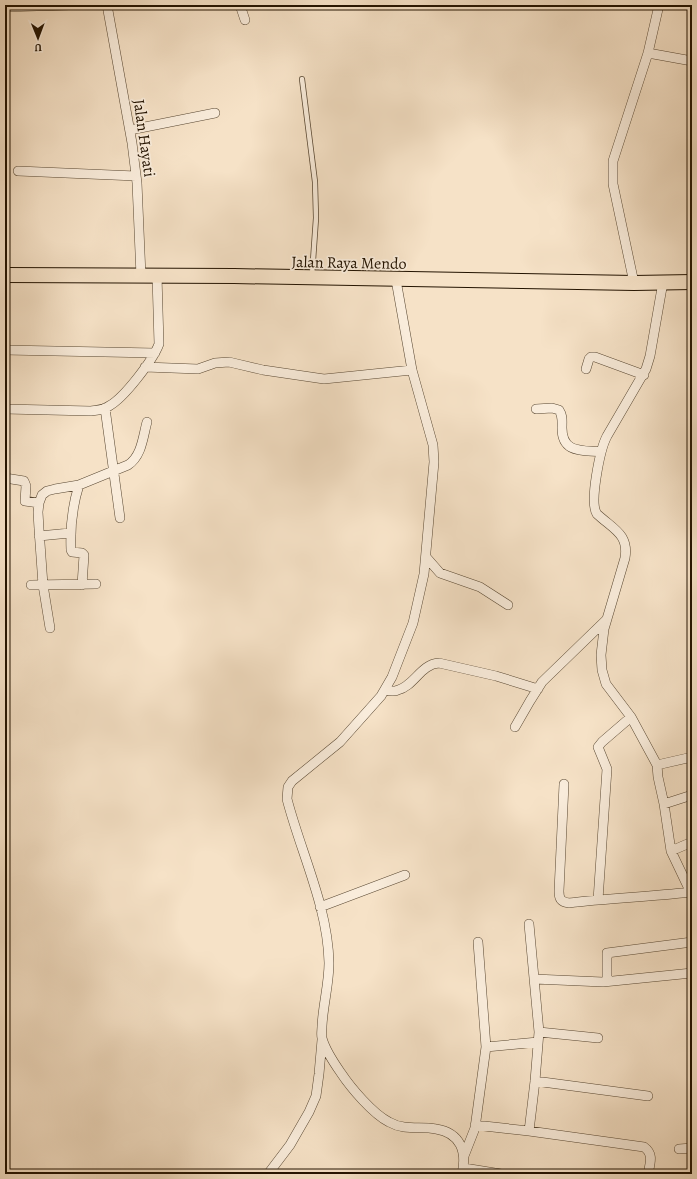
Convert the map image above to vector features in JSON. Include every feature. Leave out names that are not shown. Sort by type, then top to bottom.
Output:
[{"type":"highway","name":"Jalan Raya Mendo","points":[[5,275],[524,282],[692,282]]},
{"type":"street","points":[[5,8],[70,5]]},
{"type":"street","name":"Jalan Hayati","points":[[107,5],[130,130],[136,176],[141,276]]},
{"type":"street","points":[[240,5],[245,20]]},
{"type":"street","points":[[634,283],[613,184],[612,161],[648,53],[659,5]]},
{"type":"street","points":[[648,53],[692,61]]},
{"type":"street","points":[[130,130],[215,113]]},
{"type":"street","points":[[18,171],[136,176]]},
{"type":"street","points":[[5,409],[91,411],[105,408],[120,399],[155,353],[158,344],[157,276]]},
{"type":"street","points":[[268,1174],[290,1145],[309,1112],[316,1096],[320,1074],[322,1018],[329,965],[328,950],[320,907],[287,800],[288,787],[298,776],[333,749],[385,690],[392,677],[413,623],[424,574],[434,462],[433,445],[412,370],[396,280]]},
{"type":"street","points":[[564,784],[559,898],[562,902],[569,903],[691,894],[671,851],[657,766],[631,717],[609,688],[602,670],[601,655],[606,620],[625,558],[626,545],[621,535],[597,514],[594,503],[603,444],[614,422],[644,375],[650,356],[663,282]]},
{"type":"street","points":[[5,350],[155,353]]},
{"type":"street","points":[[586,369],[589,359],[591,357],[595,357],[644,375]]},
{"type":"street","points":[[145,367],[198,369],[216,363],[229,362],[263,370],[324,379],[412,370]]},
{"type":"street","points":[[105,408],[120,518]]},
{"type":"street","points":[[536,409],[552,408],[559,410],[562,414],[562,433],[564,442],[569,446],[575,449],[601,452]]},
{"type":"street","points":[[50,628],[39,536],[38,512],[39,503],[42,496],[47,491],[79,485],[134,461],[138,454],[147,422]]},
{"type":"street","points":[[5,478],[24,481],[26,486],[25,501],[39,503]]},
{"type":"street","points":[[79,485],[72,510],[70,533],[71,552],[82,553],[84,555],[82,585]]},
{"type":"street","points":[[39,536],[70,533]]},
{"type":"street","points":[[426,557],[440,573],[480,587],[508,605]]},
{"type":"street","points":[[31,585],[96,584]]},
{"type":"street","points":[[515,726],[538,688],[550,674],[606,620]]},
{"type":"street","points":[[385,690],[397,691],[405,688],[430,666],[439,663],[496,676],[538,688]]},
{"type":"street","points":[[598,900],[607,769],[598,748],[602,742],[631,717]]},
{"type":"street","points":[[657,766],[692,757]]},
{"type":"street","points":[[664,804],[692,794]]},
{"type":"street","points":[[671,851],[692,842]]},
{"type":"street","points":[[320,907],[405,875]]},
{"type":"street","points":[[529,924],[539,1032],[529,1131]]},
{"type":"street","points":[[464,1157],[476,1125],[486,1047],[478,942]]},
{"type":"street","points":[[607,981],[607,953],[692,942]]},
{"type":"street","points":[[534,979],[607,981],[692,974]]},
{"type":"street","points":[[539,1032],[598,1038]]},
{"type":"street","points":[[322,1037],[329,1054],[342,1074],[371,1108],[382,1118],[390,1123],[402,1127],[437,1129],[448,1132],[462,1145],[464,1157],[463,1171],[501,1174]]},
{"type":"street","points":[[486,1047],[538,1042]]},
{"type":"street","points":[[535,1081],[648,1096]]},
{"type":"street","points":[[476,1125],[644,1147],[648,1150],[650,1155],[648,1174]]},
{"type":"street","points":[[679,1148],[692,1148]]},
{"type":"lane","points":[[302,79],[316,182],[316,218],[312,278]]}]
